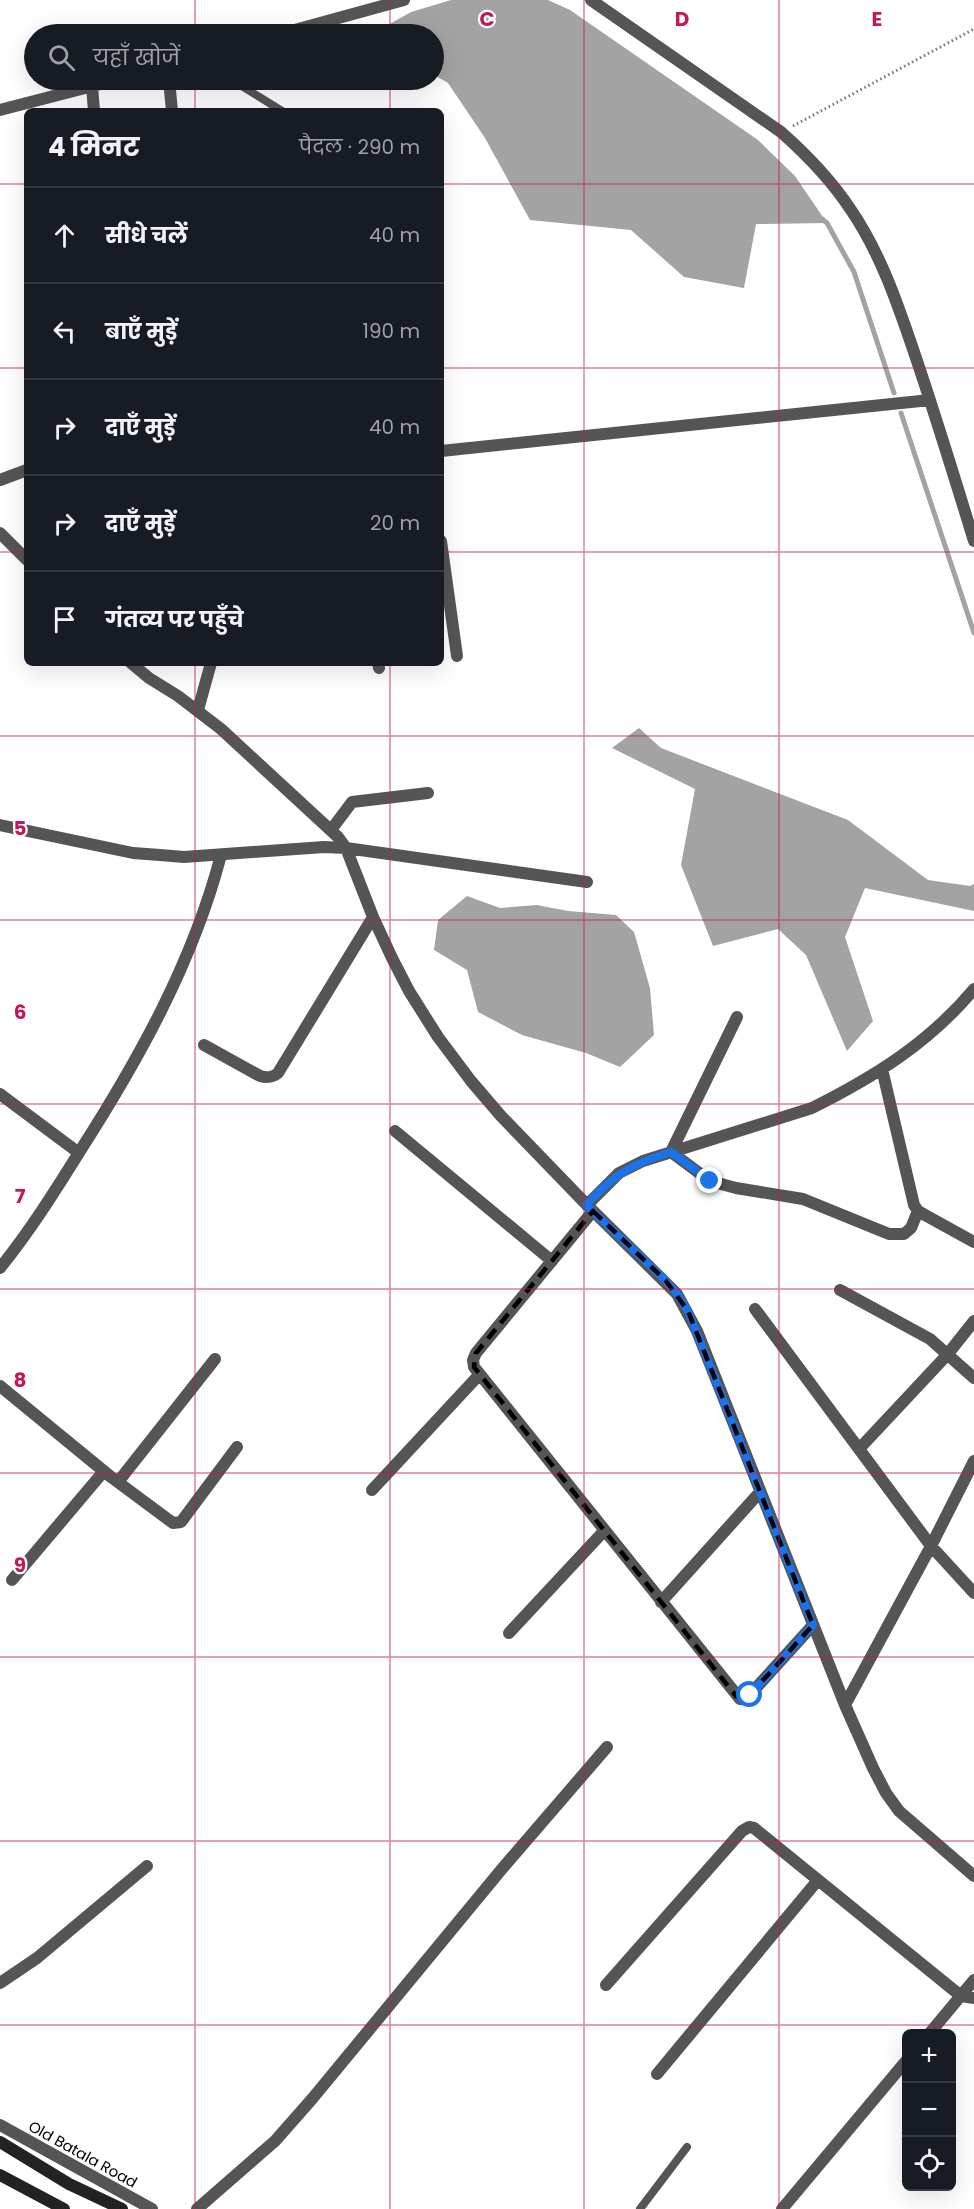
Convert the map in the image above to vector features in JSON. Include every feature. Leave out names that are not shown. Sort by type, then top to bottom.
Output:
[{"type":"main road","points":[[0,2142],[69,2184],[122,2209]]},
{"type":"main road","points":[[0,2175],[64,2209]]},
{"type":"street","points":[[316,24],[404,0]]},
{"type":"street","points":[[591,0],[781,132],[800,149],[851,209],[874,248],[894,293],[974,541]]},
{"type":"street","points":[[0,110],[77,90]]},
{"type":"street","points":[[92,90],[94,108]]},
{"type":"street","points":[[170,90],[172,108]]},
{"type":"street","points":[[444,451],[930,400]]},
{"type":"street","points":[[0,480],[24,471]]},
{"type":"street","points":[[0,533],[24,557]]},
{"type":"street","points":[[444,563],[457,656]]},
{"type":"street","points":[[134,666],[222,729],[331,830],[346,848],[373,917],[409,991],[451,1054],[501,1116],[590,1208],[666,1281],[683,1302],[697,1330],[845,1704],[886,1793],[914,1826],[974,1876]]},
{"type":"street","points":[[198,710],[210,666]]},
{"type":"street","points":[[331,830],[348,806],[357,801],[428,793]]},
{"type":"street","points":[[0,825],[133,853],[184,857],[324,847],[346,848],[587,882]]},
{"type":"street","points":[[0,1268],[45,1207],[112,1101],[147,1039],[204,915],[221,855]]},
{"type":"street","points":[[204,1045],[260,1076],[273,1077],[278,1073],[373,917]]},
{"type":"street","points":[[813,1625],[746,1699],[740,1699],[479,1374],[474,1367],[473,1360],[476,1353],[552,1261],[590,1208],[619,1173],[643,1161],[812,1108],[882,1069],[931,1035],[974,989]]},
{"type":"street","points":[[671,1152],[737,1017]]},
{"type":"street","points":[[882,1069],[911,1197],[918,1210],[974,1242]]},
{"type":"street","points":[[0,1094],[79,1153]]},
{"type":"street","points":[[395,1131],[552,1261]]},
{"type":"street","points":[[671,1152],[710,1181],[736,1188],[802,1198],[889,1234],[904,1234],[911,1228],[918,1210]]},
{"type":"street","points":[[840,1290],[916,1331],[974,1378]]},
{"type":"street","points":[[755,1309],[931,1546],[974,1593]]},
{"type":"street","points":[[859,1449],[947,1355],[974,1321]]},
{"type":"street","points":[[118,1482],[215,1359]]},
{"type":"street","points":[[372,1490],[479,1374]]},
{"type":"street","points":[[0,1386],[104,1471],[174,1523],[178,1523],[237,1447]]},
{"type":"street","points":[[845,1704],[931,1546],[974,1461]]},
{"type":"street","points":[[12,1580],[104,1471]]},
{"type":"street","points":[[661,1602],[760,1492]]},
{"type":"street","points":[[508,1633],[604,1531]]},
{"type":"street","points":[[197,2209],[275,2141],[501,1870],[608,1747]]},
{"type":"street","points":[[606,1985],[748,1827],[754,1828],[961,1996],[974,1998]]},
{"type":"street","points":[[0,1983],[36,1958],[147,1866]]},
{"type":"street","points":[[657,2074],[819,1880]]},
{"type":"street","points":[[933,2029],[974,1980]]},
{"type":"street","points":[[782,2209],[902,2066]]},
{"type":"street","name":"Old Batala Road","points":[[0,2125],[152,2209]]},
{"type":"lane","points":[[248,90],[277,108]]},
{"type":"lane","points":[[640,2209],[687,2147]]},
{"type":"path","points":[[781,132],[974,29]]},
{"type":"highlighted area","points":[[593,1211],[666,1281],[688,1311],[813,1625],[746,1699],[736,1696],[474,1367],[476,1353]]},
{"type":"shaded area","points":[[451,0],[548,0],[570,10],[758,140],[795,176],[827,223],[756,224],[744,288],[684,277],[631,230],[530,220],[485,138],[448,83],[444,81],[444,24],[390,24],[411,12]]},
{"type":"shaded area","points":[[639,728],[661,748],[848,820],[928,880],[970,886],[974,884],[974,911],[865,888],[845,937],[873,1021],[847,1051],[806,955],[778,929],[713,946],[681,865],[695,789],[612,748]]},
{"type":"shaded area","points":[[467,896],[500,908],[537,905],[568,911],[616,915],[634,932],[650,988],[654,1035],[620,1067],[586,1053],[522,1035],[478,1012],[467,970],[434,950],[438,920]]},
{"type":"waterway","points":[[822,219],[827,223],[854,272],[894,393]]},
{"type":"waterway","points":[[901,413],[974,633]]},
{"type":"route","points":[[710,1181],[671,1152],[643,1161],[619,1173],[586,1205],[666,1281],[688,1311],[813,1625],[750,1695]]}]
